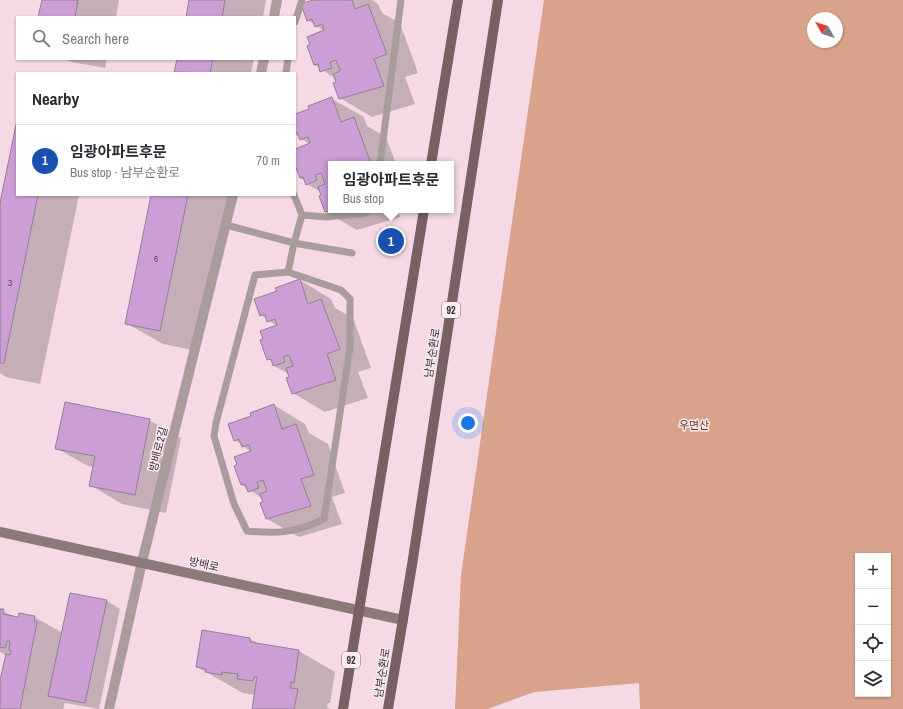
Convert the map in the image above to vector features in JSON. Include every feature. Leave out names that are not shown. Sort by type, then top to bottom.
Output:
[{"type":"main road","points":[[431,161],[458,0]]},
{"type":"main road","name":"남부순환로","points":[[388,709],[498,0]]},
{"type":"main road","name":"92","points":[[343,709],[424,213]]},
{"type":"main road","name":"방배로","points":[[0,532],[403,620]]},
{"type":"street","points":[[274,16],[277,0]]},
{"type":"street","points":[[261,72],[264,60]]},
{"type":"street","name":"방배로2길","points":[[109,709],[142,562],[233,196]]},
{"type":"lane","points":[[296,19],[302,0]]},
{"type":"lane","points":[[380,161],[401,0]]},
{"type":"lane","points":[[286,72],[288,60]]},
{"type":"lane","points":[[288,272],[302,215],[294,196]]},
{"type":"lane","points":[[302,215],[326,217],[365,213]]},
{"type":"lane","points":[[226,225],[294,243],[352,253]]},
{"type":"lane","points":[[288,272],[341,290],[350,299],[350,347],[324,520],[306,528],[289,533],[247,531],[234,504],[214,436],[216,423],[255,275],[288,272]]},
{"type":"green space","name":"우면산","points":[[544,0],[903,0],[903,709],[640,709],[639,683],[534,692],[488,709],[455,709],[461,575]]},
{"type":"building","points":[[42,0],[78,0],[75,16],[38,16]]},
{"type":"building","points":[[189,0],[225,0],[222,16],[186,16]]},
{"type":"building","points":[[313,0],[352,0],[355,9],[368,4],[387,54],[374,59],[384,86],[339,99],[333,83],[336,82],[333,74],[340,71],[336,60],[330,62],[332,68],[320,72],[318,64],[314,65],[307,46],[310,44],[307,37],[324,30],[322,24],[315,27],[312,19],[307,21],[301,4]]},
{"type":"building","points":[[177,60],[213,60],[210,72],[174,72]]},
{"type":"building","points":[[332,97],[341,122],[354,117],[370,161],[328,161],[328,211],[325,212],[319,196],[321,195],[318,187],[325,184],[321,173],[315,175],[317,180],[306,185],[303,177],[300,178],[296,168],[296,149],[310,143],[308,137],[300,140],[296,132],[296,114],[309,109],[308,106]]},
{"type":"building","points":[[16,125],[16,196],[38,196],[4,363],[0,363],[0,203]]},
{"type":"building","points":[[151,196],[188,196],[160,331],[125,324]]},
{"type":"building","points":[[300,279],[308,304],[321,299],[340,349],[327,354],[336,380],[292,394],[286,378],[289,377],[286,368],[293,366],[289,355],[283,357],[285,362],[273,366],[271,359],[267,360],[260,340],[263,339],[260,331],[277,325],[275,319],[267,322],[265,314],[260,316],[254,299],[277,291],[275,288]]},
{"type":"building","points":[[65,402],[150,419],[135,495],[89,486],[95,456],[55,449]]},
{"type":"building","points":[[274,404],[282,429],[296,424],[314,475],[301,479],[311,506],[266,519],[260,503],[263,502],[260,494],[267,491],[263,480],[257,482],[259,488],[248,492],[245,484],[241,485],[234,466],[237,464],[234,457],[251,451],[249,445],[242,447],[239,439],[234,441],[228,424],[251,416],[250,413]]},
{"type":"building","points":[[70,593],[107,600],[85,703],[48,696]]},
{"type":"building","points":[[0,609],[4,609],[3,614],[18,617],[19,613],[35,616],[34,621],[37,622],[20,709],[0,709],[0,680],[6,654],[10,655],[11,651],[9,650],[10,641],[7,641],[5,648],[0,647]]},
{"type":"building","points":[[202,630],[250,638],[250,642],[299,650],[294,683],[291,682],[290,688],[298,689],[294,709],[252,709],[257,677],[254,677],[253,681],[237,679],[238,674],[222,672],[222,675],[205,672],[206,669],[196,667]]},
{"type":"place","name":"임광아파트후문","points":[[391,241]]}]
